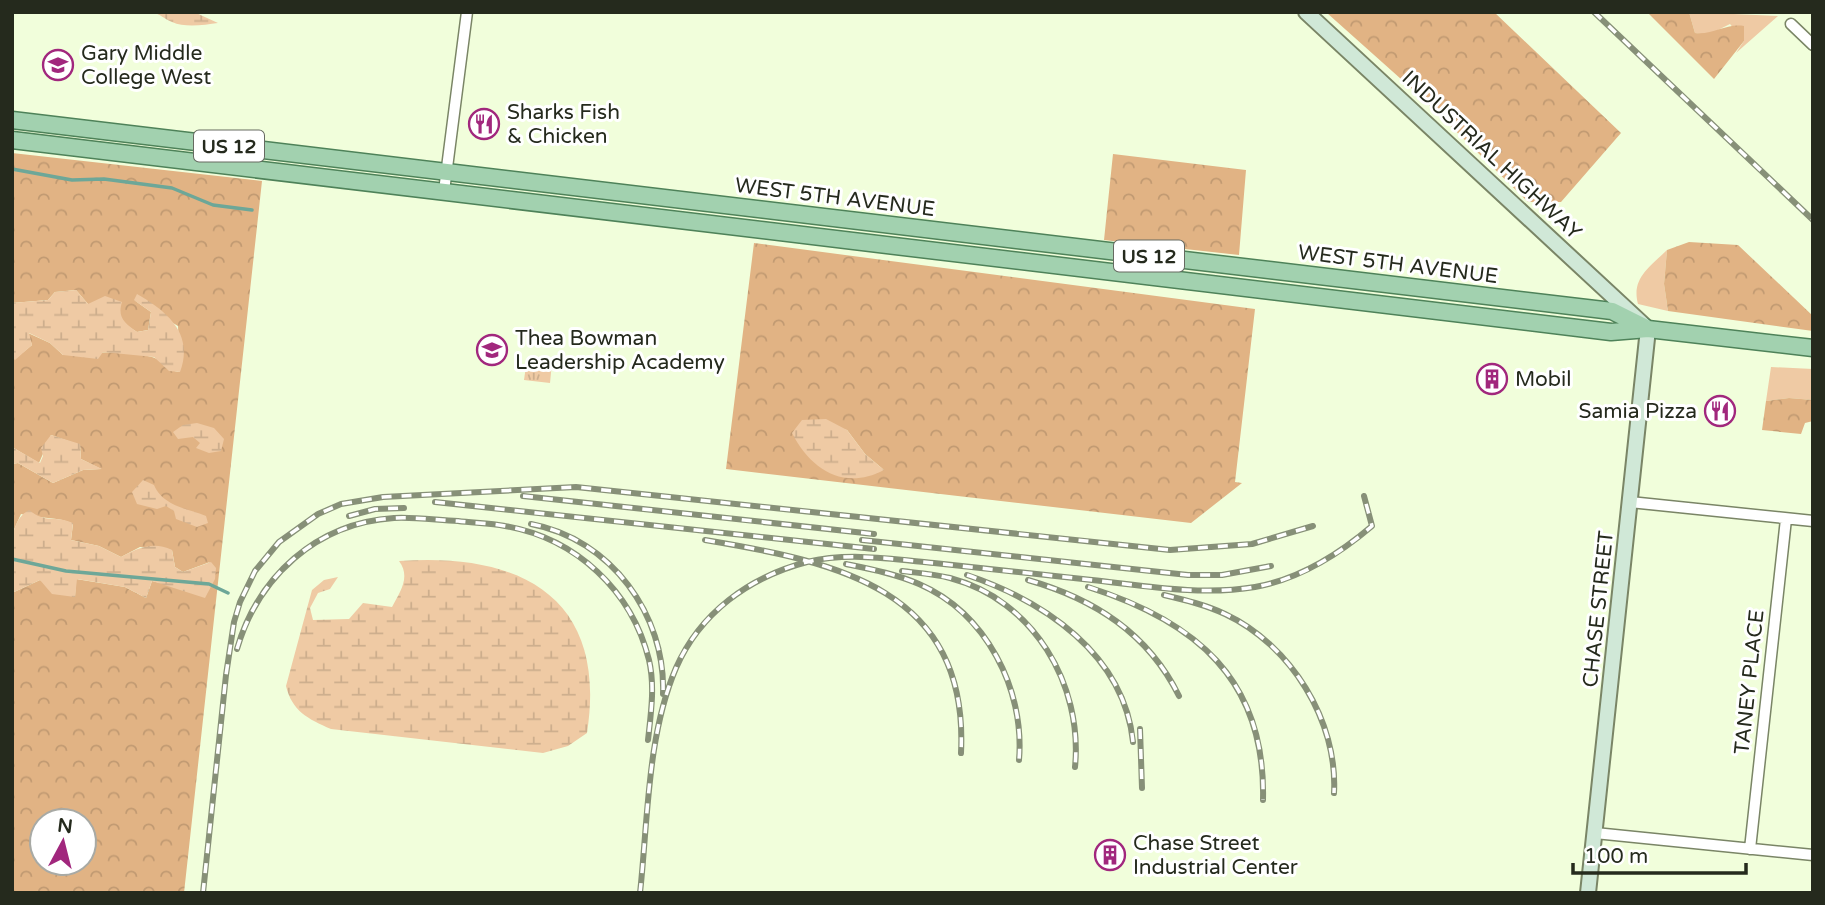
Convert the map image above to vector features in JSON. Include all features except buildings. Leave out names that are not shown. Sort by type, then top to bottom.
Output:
[{"type":"main road","name":"WEST 5TH AVENUE","points":[[12,120],[1612,311],[1648,329]]},
{"type":"main road","name":"WEST 5TH AVENUE","points":[[12,140],[1611,332],[1648,329],[1813,348]]},
{"type":"main road","points":[[644,215],[646,195]]},
{"type":"main road","points":[[1093,271],[1095,249]]},
{"type":"main road","points":[[1388,305],[1391,284]]},
{"type":"street","points":[[444,191],[467,12]]},
{"type":"street","name":"INDUSTRIAL HIGHWAY","points":[[1306,12],[1648,329]]},
{"type":"street","points":[[1791,24],[1813,45]]},
{"type":"street","name":"CHASE STREET","points":[[1588,893],[1648,329]]},
{"type":"street","points":[[1630,502],[1813,521]]},
{"type":"street","name":"TANEY PLACE","points":[[1750,849],[1786,519]]},
{"type":"street","points":[[1595,833],[1813,855]]},
{"type":"green space","points":[[151,12],[194,12],[218,23],[183,25]]},
{"type":"green space","points":[[1494,12],[1621,133],[1561,202],[1528,202],[1420,96],[1327,13]]},
{"type":"green space","points":[[1647,12],[1689,12],[1695,33],[1744,26],[1744,41],[1714,79]]},
{"type":"green space","points":[[1689,12],[1778,16],[1736,53],[1744,41],[1730,24],[1708,35],[1695,33]]},
{"type":"green space","points":[[12,153],[262,181],[184,893],[12,893],[12,593],[40,580],[75,597],[76,579],[125,587],[146,598],[152,581],[176,587],[210,562],[183,572],[175,567],[172,550],[140,547],[121,557],[99,546],[71,540],[73,524],[67,521],[21,514],[12,534],[12,464],[18,463],[53,483],[83,470],[101,469],[81,459],[80,445],[51,435],[39,463],[12,447],[12,357],[15,359],[32,345],[28,333],[50,343],[63,355],[130,353],[156,358],[171,370],[180,372],[178,326],[134,300],[151,312],[148,330],[137,332],[123,323],[119,311],[88,304],[76,290],[55,292],[48,300],[12,303]]},
{"type":"green space","points":[[1113,154],[1246,170],[1239,255],[1104,240]]},
{"type":"green space","points":[[1689,242],[1738,245],[1813,316],[1813,331],[1668,311],[1664,284],[1667,250]]},
{"type":"green space","points":[[754,243],[1255,309],[1235,482],[1242,483],[1191,523],[726,469]],"holes":[[[802,420],[847,430],[865,454],[884,470]]]},
{"type":"green space","points":[[1667,250],[1664,284],[1668,311],[1638,304],[1637,287],[1640,280]]},
{"type":"green space","points":[[76,290],[88,304],[105,296],[122,302],[121,316],[137,332],[148,330],[151,312],[134,300],[137,294],[159,308],[181,335],[184,346],[180,372],[169,371],[154,357],[103,352],[98,359],[63,355],[50,343],[29,333],[32,345],[15,360],[12,357],[12,303],[48,300],[55,292]]},
{"type":"green space","points":[[527,359],[552,362],[550,383],[524,380]]},
{"type":"green space","points":[[1771,367],[1813,369],[1813,400],[1789,398],[1766,401]]},
{"type":"green space","points":[[1789,398],[1813,400],[1813,421],[1805,423],[1801,434],[1762,430],[1766,401]]},
{"type":"green space","points":[[826,419],[847,430],[865,454],[884,470],[855,478],[842,477],[819,467],[792,433],[802,420]]},
{"type":"green space","points":[[197,423],[214,428],[224,439],[221,451],[209,453],[196,448],[200,443],[193,437],[178,439],[173,432],[183,425]]},
{"type":"green space","points":[[51,435],[80,444],[81,459],[102,469],[83,470],[53,483],[18,463],[12,464],[12,447],[40,463],[43,456],[41,448]]},
{"type":"green space","points":[[143,480],[154,485],[169,502],[206,516],[208,523],[197,527],[176,519],[174,511],[166,506],[157,509],[137,504],[132,492]]},
{"type":"green space","points":[[29,510],[41,517],[73,523],[71,540],[99,546],[121,557],[140,548],[158,546],[172,550],[175,567],[183,572],[211,562],[216,568],[215,579],[205,598],[152,581],[146,598],[125,587],[77,579],[75,597],[52,594],[40,580],[12,593],[13,536],[21,516]]},
{"type":"green space","points":[[443,560],[483,565],[518,576],[547,593],[569,617],[584,648],[590,686],[587,733],[568,746],[543,753],[331,729],[302,713],[292,702],[286,686],[312,590],[324,580],[338,577],[330,589],[318,593],[310,608],[313,620],[349,619],[363,603],[392,607],[404,579],[399,561]]},
{"type":"waterway","points":[[12,169],[72,180],[104,179],[172,188],[213,205],[252,210]]},
{"type":"waterway","points":[[12,559],[66,571],[209,584],[228,593]]},
{"type":"railway","points":[[1594,12],[1813,220]]},
{"type":"railway","points":[[203,893],[226,675],[234,622],[240,602],[255,571],[279,542],[318,514],[341,504],[383,497],[576,487],[1170,550],[1252,544],[1313,526]]},
{"type":"railway","points":[[523,496],[874,534]]},
{"type":"railway","points":[[640,893],[654,750],[666,694],[676,668],[698,630],[713,614],[729,600],[765,577],[807,562],[838,557],[870,557],[1174,589],[1235,590],[1272,583],[1303,572],[1346,547],[1372,526],[1364,496]]},
{"type":"railway","points":[[435,502],[874,549]]},
{"type":"railway","points":[[349,516],[375,509],[404,508]]},
{"type":"railway","points":[[237,649],[259,599],[275,577],[294,558],[340,530],[366,522],[394,518],[505,526],[531,532],[555,542],[577,555],[615,590],[641,635],[649,660],[652,700],[648,740]]},
{"type":"railway","points":[[531,524],[560,532],[586,546],[609,564],[628,585],[644,609],[655,636],[663,694]]},
{"type":"railway","points":[[705,540],[802,560],[846,574],[886,593],[918,619],[943,654],[958,698],[961,753]]},
{"type":"railway","points":[[862,540],[1188,575],[1222,575],[1271,566]]},
{"type":"railway","points":[[846,564],[919,584],[943,597],[964,614],[982,634],[1008,681],[1019,733],[1019,760]]},
{"type":"railway","points":[[902,571],[950,578],[980,589],[1006,605],[1029,626],[1047,650],[1061,677],[1071,706],[1075,767]]},
{"type":"railway","points":[[967,575],[1024,600],[1076,635],[1097,657],[1114,682],[1126,711],[1133,742]]},
{"type":"railway","points":[[1028,580],[1075,597],[1117,622],[1152,654],[1179,696]]},
{"type":"railway","points":[[1088,587],[1161,618],[1191,637],[1217,661],[1237,688],[1252,720],[1261,758],[1263,800]]},
{"type":"railway","points":[[1164,595],[1225,614],[1249,628],[1290,665],[1319,713],[1328,739],[1334,793]]},
{"type":"railway","points":[[1140,729],[1142,788]]},
{"type":"place","name":"Gary Middle College West","points":[[58,65]]},
{"type":"place","name":"Sharks Fish & Chicken","points":[[484,124]]},
{"type":"place","name":"Thea Bowman Leadership Academy","points":[[492,350]]},
{"type":"place","name":"Mobil","points":[[1492,379]]},
{"type":"place","name":"Samia Pizza","points":[[1720,411]]},
{"type":"place","name":"Chase Street Industrial Center","points":[[1110,855]]}]
